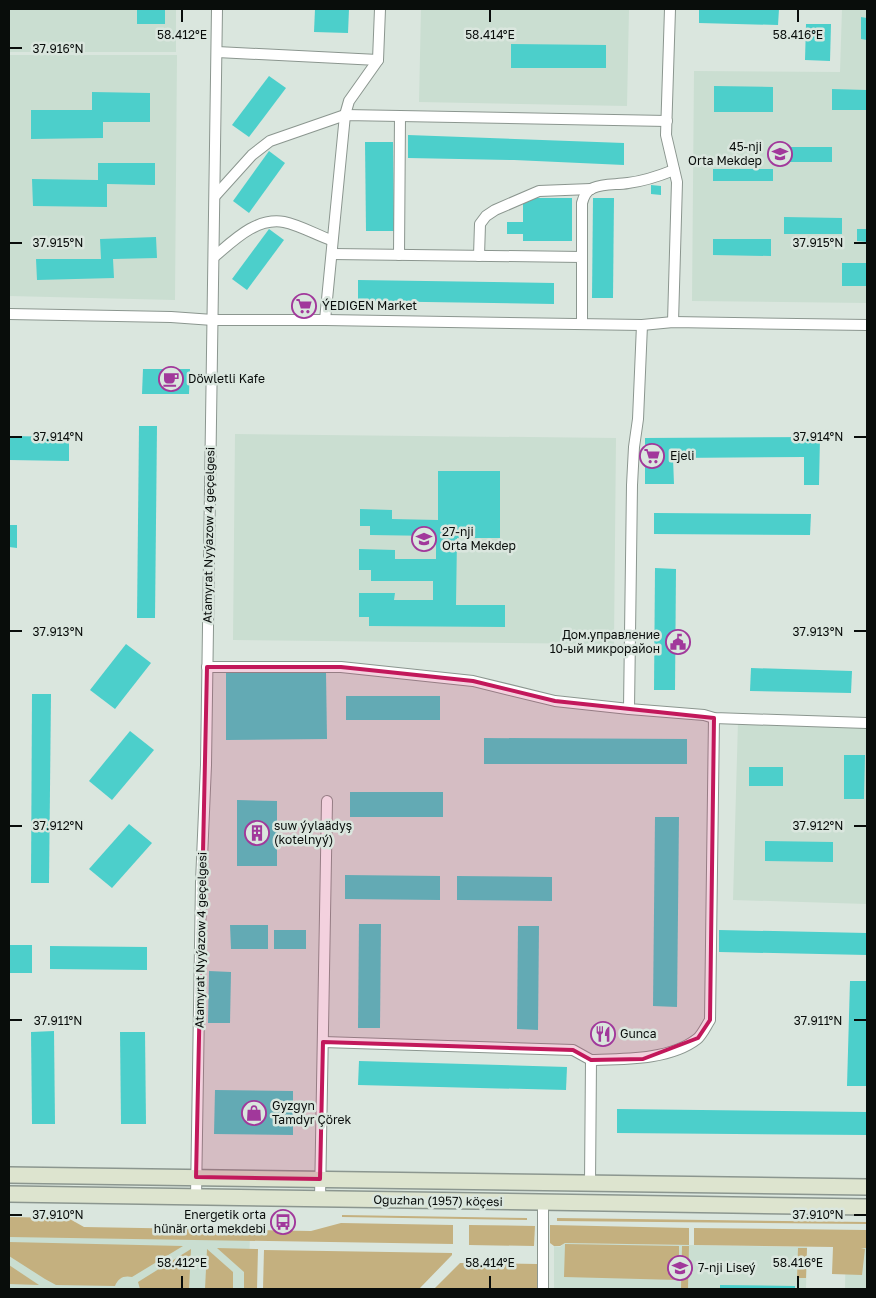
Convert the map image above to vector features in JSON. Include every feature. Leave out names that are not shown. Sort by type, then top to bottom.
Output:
[{"type":"main road","name":"Oguzhan (1957) köçesi","points":[[9,1174],[867,1187]]},
{"type":"main road","name":"Oguzhan (1957) köçesi","points":[[9,1194],[867,1207]]},
{"type":"street","name":"Atamyrat Nyýazow 4 geçelgesi","points":[[196,1197],[201,882],[207,668],[217,9]]},
{"type":"street","points":[[325,320],[344,115],[350,101],[378,60],[380,9]]},
{"type":"street","points":[[670,9],[666,135],[677,182],[674,322]]},
{"type":"street","points":[[217,52],[378,60]]},
{"type":"street","points":[[215,196],[252,156],[270,141],[344,115],[667,121]]},
{"type":"street","points":[[399,255],[400,116]]},
{"type":"street","points":[[479,256],[480,224],[494,210],[539,191],[591,188],[601,185],[629,183],[654,178],[674,170]]},
{"type":"street","points":[[582,324],[582,203],[584,194],[591,188]]},
{"type":"street","points":[[214,257],[244,232],[264,223],[284,222],[332,240]]},
{"type":"street","points":[[332,254],[582,257]]},
{"type":"street","points":[[9,314],[170,317],[213,320],[642,325],[674,322],[867,325]]},
{"type":"street","points":[[629,709],[632,485],[638,419],[642,325]]},
{"type":"street","points":[[207,668],[341,667],[473,681],[555,701],[629,709],[704,715],[714,718],[867,723]]},
{"type":"street","points":[[322,1042],[573,1050],[591,1060],[643,1059],[681,1048],[698,1038],[710,1020],[714,718]]},
{"type":"street","points":[[320,1199],[327,801]]},
{"type":"street","points":[[590,1183],[591,1060]]},
{"type":"street","points":[[542,1289],[543,1202]]},
{"type":"highlighted area","points":[[207,667],[341,667],[473,681],[555,701],[714,718],[710,1020],[698,1038],[643,1059],[591,1060],[573,1050],[323,1042],[320,1179],[196,1177]]},
{"type":"shaded area","points":[[9,9],[176,9],[176,52],[9,52]]},
{"type":"shaded area","points":[[421,9],[629,9],[627,106],[419,102]]},
{"type":"shaded area","name":"45-nji Orta Mekdep","points":[[842,9],[867,9],[867,303],[692,301],[694,71],[840,72]]},
{"type":"shaded area","points":[[9,55],[177,55],[175,300],[9,296]]},
{"type":"shaded area","name":"27-nji Orta Mekdep","points":[[235,434],[616,438],[614,644],[233,640]]},
{"type":"shaded area","points":[[738,721],[867,724],[867,904],[733,900]]},
{"type":"shaded area","points":[[342,1215],[527,1218],[527,1220],[342,1217]]},
{"type":"shaded area","points":[[9,1217],[68,1218],[84,1227],[311,1231],[341,1223],[453,1225],[453,1244],[9,1237]]},
{"type":"shaded area","points":[[557,1218],[867,1222],[867,1224],[557,1221]]},
{"type":"shaded area","points":[[469,1225],[535,1226],[534,1246],[469,1245]]},
{"type":"shaded area","points":[[550,1225],[689,1228],[689,1245],[565,1243],[560,1246],[554,1246],[550,1243]]},
{"type":"shaded area","points":[[694,1228],[867,1230],[867,1248],[861,1248],[865,1249],[862,1275],[832,1274],[833,1247],[694,1245]]},
{"type":"shaded area","points":[[9,1231],[250,1237],[248,1289],[9,1289]]},
{"type":"shaded area","points":[[846,1234],[867,1234],[867,1289],[845,1289]]},
{"type":"shaded area","points":[[9,1242],[183,1246],[132,1277],[126,1276],[122,1278],[115,1286],[56,1285],[9,1256]]},
{"type":"shaded area","name":"7-nji Liseý","points":[[565,1243],[807,1247],[806,1289],[554,1289],[554,1246],[560,1247]]},
{"type":"shaded area","points":[[565,1244],[679,1246],[679,1280],[564,1277]]},
{"type":"shaded area","points":[[682,1246],[689,1246],[688,1289],[681,1289]]},
{"type":"shaded area","points":[[217,1248],[258,1249],[257,1289],[244,1289],[244,1272]]},
{"type":"shaded area","points":[[798,1248],[807,1248],[806,1278],[797,1278]]},
{"type":"shaded area","points":[[191,1249],[189,1289],[140,1289],[138,1282]]},
{"type":"shaded area","points":[[207,1249],[233,1272],[233,1289],[205,1289]]},
{"type":"shaded area","points":[[264,1250],[452,1253],[452,1255],[419,1289],[263,1289]]},
{"type":"shaded area","points":[[460,1263],[537,1264],[537,1289],[434,1289]]},
{"type":"shaded area","points":[[9,1265],[39,1285],[9,1284]]},
{"type":"building","points":[[137,9],[165,9],[165,24],[137,24]]},
{"type":"building","points":[[315,9],[349,9],[348,33],[314,32]]},
{"type":"building","points":[[699,9],[779,9],[778,25],[699,23]]},
{"type":"building","points":[[861,17],[867,18],[867,40],[861,39]]},
{"type":"building","points":[[806,24],[831,24],[830,61],[805,60]]},
{"type":"building","points":[[511,44],[606,45],[606,68],[511,68]]},
{"type":"building","points":[[269,76],[286,88],[249,137],[232,125]]},
{"type":"building","points":[[714,86],[773,87],[773,112],[714,112]]},
{"type":"building","points":[[832,89],[867,90],[867,110],[832,110]]},
{"type":"building","points":[[92,92],[150,93],[150,122],[103,122],[103,138],[31,139],[31,110],[92,110]]},
{"type":"building","points":[[408,135],[624,143],[624,165],[408,158]]},
{"type":"building","points":[[365,142],[393,142],[394,231],[366,231]]},
{"type":"building","points":[[785,147],[832,147],[832,162],[784,162]]},
{"type":"building","points":[[269,151],[285,163],[249,213],[233,201]]},
{"type":"building","points":[[98,163],[155,163],[155,185],[107,184],[107,207],[33,206],[32,179],[98,180]]},
{"type":"building","points":[[713,169],[773,169],[773,181],[713,181]]},
{"type":"building","points":[[651,185],[661,186],[661,195],[651,194]]},
{"type":"building","points":[[523,198],[572,198],[572,241],[523,241],[523,234],[507,234],[507,222],[523,222]]},
{"type":"building","points":[[593,198],[614,198],[613,298],[592,298]]},
{"type":"building","points":[[784,217],[842,218],[842,234],[784,234]]},
{"type":"building","points":[[269,229],[284,240],[247,290],[232,279]]},
{"type":"building","points":[[857,229],[867,229],[867,242],[857,241]]},
{"type":"building","points":[[156,237],[157,258],[113,259],[114,278],[37,280],[36,259],[101,259],[100,239]]},
{"type":"building","points":[[713,239],[771,239],[771,256],[713,255]]},
{"type":"building","points":[[842,263],[867,263],[867,286],[842,286]]},
{"type":"building","points":[[358,280],[554,283],[554,304],[358,301]]},
{"type":"building","points":[[143,369],[190,369],[189,394],[142,394]]},
{"type":"building","points":[[139,426],[157,426],[155,618],[137,618]]},
{"type":"building","points":[[9,436],[69,437],[69,461],[9,460]]},
{"type":"building","points":[[820,437],[819,485],[804,485],[804,457],[673,458],[674,484],[645,484],[645,438]]},
{"type":"building","points":[[438,471],[500,471],[500,538],[457,538],[456,605],[505,605],[505,627],[369,626],[369,617],[359,617],[359,593],[395,593],[394,600],[433,600],[433,581],[371,581],[371,570],[359,570],[359,549],[395,550],[395,559],[436,559],[436,536],[370,535],[370,526],[360,526],[360,509],[392,510],[392,519],[438,520]]},
{"type":"building","points":[[654,513],[811,514],[810,535],[654,534]]},
{"type":"building","points":[[9,525],[17,525],[17,548],[9,547]]},
{"type":"building","points":[[655,568],[676,569],[675,690],[654,690]]},
{"type":"building","points":[[126,644],[151,663],[115,709],[90,690]]},
{"type":"building","points":[[751,668],[852,671],[851,693],[750,691]]},
{"type":"building","points":[[326,672],[327,739],[226,740],[226,673]]},
{"type":"building","points":[[32,694],[51,694],[49,883],[31,883]]},
{"type":"building","points":[[346,696],[440,696],[440,720],[346,720]]},
{"type":"building","points":[[130,731],[154,750],[112,800],[89,781]]},
{"type":"building","points":[[484,738],[687,739],[687,764],[484,764]]},
{"type":"building","points":[[844,755],[865,755],[864,799],[844,799]]},
{"type":"building","points":[[749,767],[783,767],[783,786],[749,786]]},
{"type":"building","points":[[350,792],[443,792],[443,817],[350,817]]},
{"type":"building","name":"suw ýylaädyş (kotelnyý)","points":[[237,800],[277,801],[277,866],[237,866]]},
{"type":"building","points":[[655,817],[679,817],[677,1007],[653,1006]]},
{"type":"building","points":[[129,824],[152,843],[112,888],[89,869]]},
{"type":"building","points":[[765,841],[833,842],[833,862],[765,861]]},
{"type":"building","points":[[345,875],[440,876],[440,900],[345,899]]},
{"type":"building","points":[[457,876],[552,877],[552,901],[457,900]]},
{"type":"building","points":[[359,924],[381,924],[380,1028],[358,1028]]},
{"type":"building","points":[[230,925],[268,925],[268,949],[231,949]]},
{"type":"building","points":[[518,926],[539,926],[538,1030],[517,1029]]},
{"type":"building","points":[[274,930],[306,930],[306,949],[274,949]]},
{"type":"building","points":[[719,930],[867,933],[867,955],[719,952]]},
{"type":"building","points":[[9,945],[32,945],[32,973],[9,973]]},
{"type":"building","points":[[50,946],[147,947],[147,970],[50,969]]},
{"type":"building","points":[[209,971],[231,972],[230,1023],[208,1023]]},
{"type":"building","points":[[850,981],[867,981],[867,1086],[847,1086]]},
{"type":"building","points":[[54,1031],[55,1124],[32,1124],[31,1032]]},
{"type":"building","points":[[120,1032],[145,1032],[146,1124],[121,1124]]},
{"type":"building","points":[[359,1061],[567,1067],[566,1090],[358,1085]]},
{"type":"building","points":[[215,1090],[293,1091],[293,1135],[214,1134]]},
{"type":"building","points":[[617,1109],[867,1112],[867,1135],[617,1133]]},
{"type":"building","points":[[720,1285],[795,1286],[795,1289],[720,1289]]},
{"type":"place","name":"45-nji Orta Mekdep","points":[[780,154]]},
{"type":"place","name":"ÝEDIGEN Market","points":[[304,306]]},
{"type":"place","name":"Döwletli Kafe","points":[[171,379]]},
{"type":"place","name":"Ejeli","points":[[652,456]]},
{"type":"place","name":"27-nji Orta Mekdep","points":[[424,539]]},
{"type":"place","name":"Дом.управление 10-ый микрорайон","points":[[678,642]]},
{"type":"place","name":"suw ýylaädyş (kotelnyý)","points":[[257,833]]},
{"type":"place","name":"Gunca","points":[[603,1034]]},
{"type":"place","name":"Gyzgyn Tamdyr Çörek","points":[[254,1113]]},
{"type":"place","name":"Energetik orta hünär orta mekdebi","points":[[283,1222]]},
{"type":"place","name":"7-nji Liseý","points":[[680,1268]]}]
